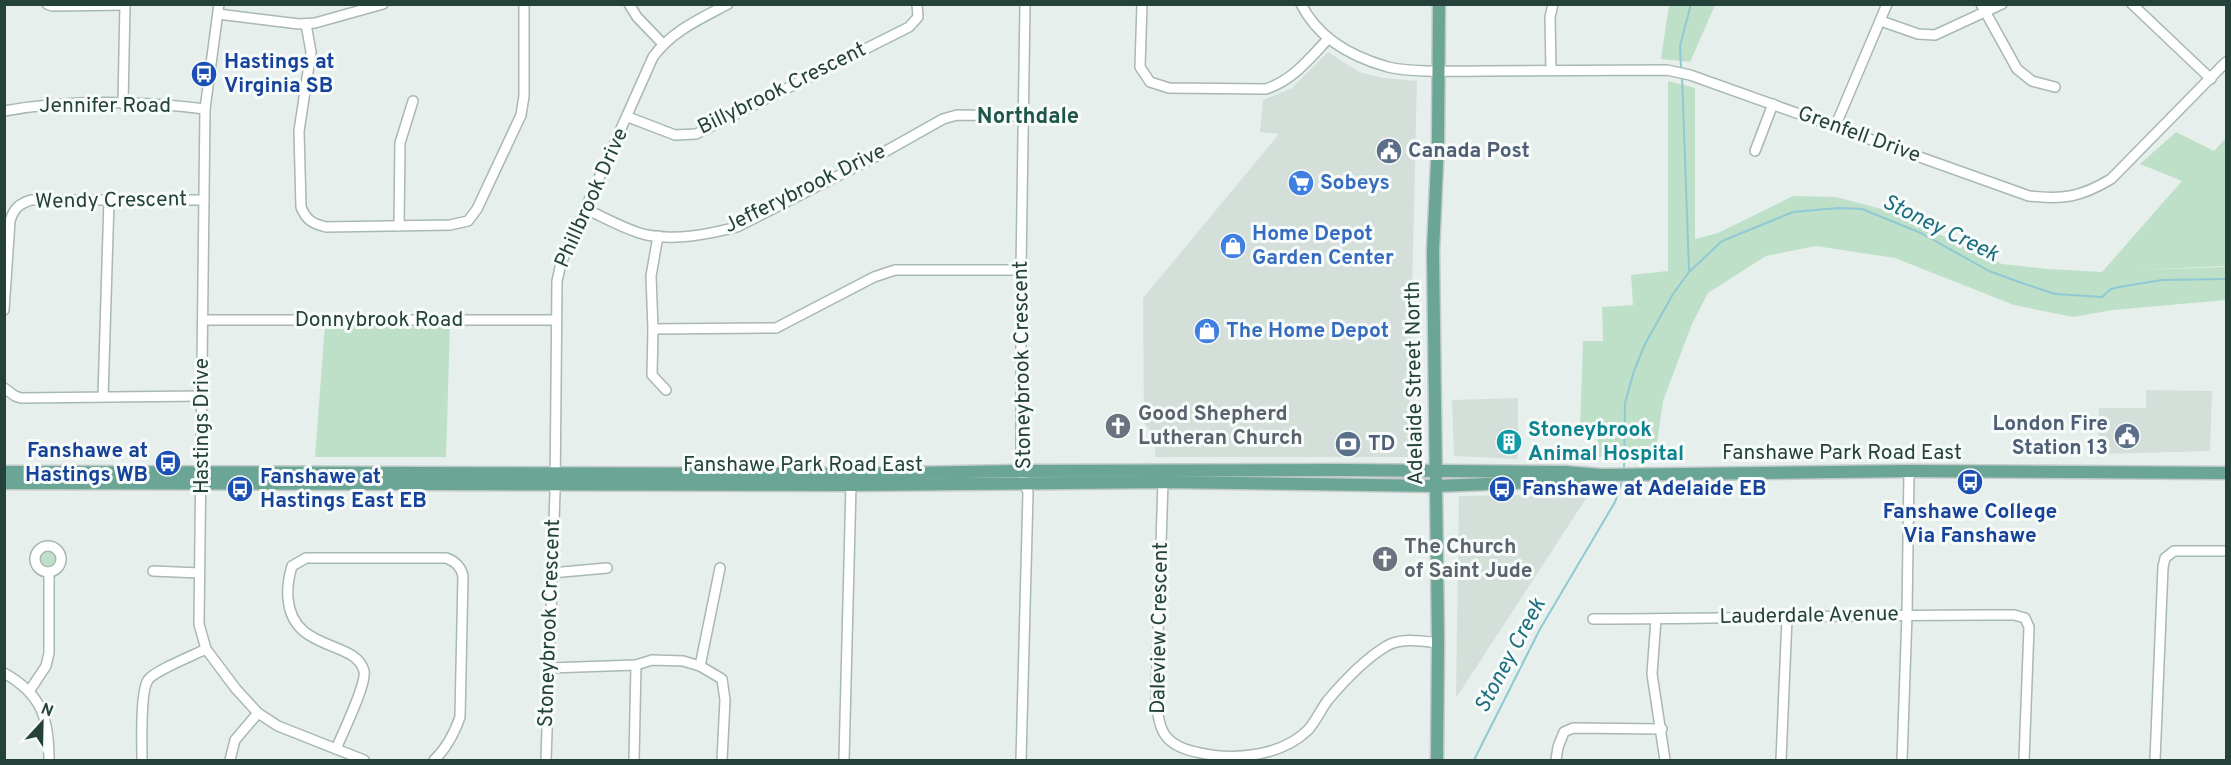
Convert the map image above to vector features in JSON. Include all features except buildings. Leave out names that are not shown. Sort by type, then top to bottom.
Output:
[{"type":"main road","name":"Adelaide Street North","points":[[1437,760],[1438,643],[1433,251],[1439,4]]},
{"type":"main road","name":"Fanshawe Park Road East","points":[[4,472],[202,477],[555,479],[851,485],[1024,477],[1343,470],[1565,472],[1602,476]]},
{"type":"main road","name":"Fanshawe Park Road East","points":[[555,479],[851,474],[1436,486],[1565,481],[1602,476],[1647,474],[1909,471],[2226,472]]},
{"type":"main road","name":"Fanshawe Park Road East","points":[[4,483],[202,477]]},
{"type":"street","points":[[47,4],[52,6],[125,5],[123,104]]},
{"type":"street","points":[[218,9],[306,24],[383,4]]},
{"type":"street","points":[[306,24],[311,52],[299,130],[301,207],[305,217],[316,225],[327,227],[450,225],[468,221],[477,210],[521,115],[524,96],[524,4]]},
{"type":"street","points":[[629,4],[637,17],[663,44]]},
{"type":"street","name":"Phillbrook Drive","points":[[555,479],[557,282],[561,262],[628,117],[649,65],[663,44],[684,28],[728,4]]},
{"type":"street","name":"Billybrook Crescent","points":[[628,117],[675,135],[696,134],[909,27],[918,18],[917,4]]},
{"type":"street","name":"Stoneybrook Crescent","points":[[1021,760],[1028,493],[1024,477],[1021,270],[1025,4]]},
{"type":"street","points":[[1142,4],[1140,67],[1150,82],[1169,88],[1266,89],[1281,84],[1297,72],[1328,39]]},
{"type":"street","points":[[1301,4],[1312,22],[1328,39],[1361,57],[1390,68],[1438,71]]},
{"type":"street","points":[[1551,70],[1550,17],[1553,4]]},
{"type":"street","points":[[1835,127],[1887,4]]},
{"type":"street","points":[[1881,21],[1918,34],[1935,35],[1983,8],[2002,4]]},
{"type":"street","points":[[2132,4],[2211,79]]},
{"type":"street","points":[[1983,8],[2017,69],[2032,81],[2055,87]]},
{"type":"street","name":"Hastings Drive","points":[[218,9],[205,109],[200,624],[206,650],[258,713],[278,726],[363,760]]},
{"type":"street","name":"Grenfell Drive","points":[[1438,71],[1667,70],[1690,75],[2029,196],[2050,199],[2070,198],[2093,190],[2110,179],[2226,62]]},
{"type":"street","points":[[399,226],[400,143],[413,101]]},
{"type":"street","name":"Jennifer Road","points":[[4,111],[40,105],[123,104],[164,104],[205,109]]},
{"type":"street","points":[[1755,151],[1773,104]]},
{"type":"street","name":"Jefferybrook Drive","points":[[586,209],[646,235],[691,236],[737,227],[879,155],[943,119],[957,115],[1023,116]]},
{"type":"street","name":"Wendy Crescent","points":[[4,310],[10,221],[15,209],[22,203],[31,200],[204,200]]},
{"type":"street","points":[[102,397],[109,200]]},
{"type":"street","points":[[658,236],[651,276],[652,375],[666,390]]},
{"type":"street","points":[[653,329],[776,328],[874,277],[895,270],[1021,270]]},
{"type":"street","name":"Donnybrook Road","points":[[202,320],[556,320]]},
{"type":"street","points":[[4,388],[21,398],[202,396]]},
{"type":"street","points":[[1902,760],[1909,471]]},
{"type":"street","name":"Stoneybrook Crescent","points":[[546,760],[555,479]]},
{"type":"street","name":"Daleview Crescent","points":[[1163,482],[1157,719],[1164,736],[1180,748],[1213,756],[1251,755],[1285,747],[1308,729],[1328,700],[1368,660],[1386,646],[1405,641],[1438,643]]},
{"type":"street","points":[[844,760],[851,485]]},
{"type":"street","points":[[2155,760],[2165,558],[2174,551],[2226,551]]},
{"type":"street","points":[[336,749],[362,685],[364,672],[359,662],[349,654],[310,637],[302,631],[288,606],[292,566],[306,558],[446,558],[462,570],[463,576],[460,717],[443,751],[434,760]]},
{"type":"street","points":[[551,573],[607,568]]},
{"type":"street","points":[[700,666],[720,568]]},
{"type":"street","points":[[30,690],[48,660],[49,572]]},
{"type":"street","points":[[153,572],[199,573]]},
{"type":"street","name":"Lauderdale Avenue","points":[[1593,618],[1787,618],[1907,614],[2014,615],[2025,618],[2029,627],[2024,760]]},
{"type":"street","points":[[1781,760],[1787,618]]},
{"type":"street","points":[[1656,619],[1652,674],[1665,760]]},
{"type":"street","points":[[142,760],[144,694],[148,680],[206,650]]},
{"type":"street","points":[[549,668],[636,665],[652,660],[683,661],[700,666],[722,679],[725,700],[722,760]]},
{"type":"street","points":[[634,760],[636,665]]},
{"type":"street","points":[[4,673],[30,690],[44,714],[48,726],[49,760]]},
{"type":"street","points":[[230,760],[236,740],[258,713]]},
{"type":"street","points":[[1556,760],[1564,732],[1573,728],[1662,729]]},
{"type":"shaded area","points":[[1328,52],[1359,72],[1383,78],[1417,81],[1408,457],[1155,457],[1156,437],[1144,423],[1143,298],[1279,134],[1260,132],[1263,100],[1292,88]]},
{"type":"shaded area","points":[[2146,390],[2212,391],[2210,451],[2098,454],[2099,408],[2146,408]]},
{"type":"shaded area","points":[[1518,398],[1518,459],[1454,456],[1452,400]]},
{"type":"shaded area","points":[[1589,494],[1456,698],[1459,496]]},
{"type":"green space","points":[[1669,5],[1715,5],[1690,62],[1661,59]]},
{"type":"green space","points":[[1668,81],[1695,88],[1695,239],[1718,233],[1793,196],[1836,197],[1893,212],[2002,264],[2102,272],[2182,181],[2140,164],[2176,132],[2214,151],[2226,138],[2226,266],[2139,270],[2226,267],[2226,300],[2113,310],[2073,317],[2014,305],[1895,258],[1816,246],[1766,256],[1708,293],[1692,324],[1663,401],[1655,456],[1597,457],[1598,427],[1580,428],[1583,341],[1603,341],[1602,307],[1633,305],[1631,275],[1668,271]]},
{"type":"green space","points":[[325,325],[450,325],[446,457],[315,457]]},
{"type":"green space","points":[[48,551],[54,554],[57,560],[54,566],[48,569],[42,566],[39,560],[42,554]]},
{"type":"waterway","points":[[1681,69],[1680,46],[1691,4]]},
{"type":"waterway","points":[[1682,75],[1689,270]]},
{"type":"waterway","name":"Stoney Creek","points":[[1624,470],[1625,403],[1645,344],[1673,294],[1689,272],[1722,241],[1793,212],[1838,208],[1862,209],[1921,233],[1989,271],[2055,294],[2102,297],[2111,289],[2162,280],[2226,279]]},
{"type":"waterway","name":"Stoney Creek","points":[[1474,760],[1540,629],[1615,502],[1623,479]]},
{"type":"place","name":"Hastings at Virginia SB","points":[[204,74]]},
{"type":"place","name":"Canada Post","points":[[1389,151]]},
{"type":"place","name":"Sobeys","points":[[1301,183]]},
{"type":"place","name":"Home Depot Garden Center","points":[[1233,246]]},
{"type":"place","name":"The Home Depot","points":[[1207,331]]},
{"type":"place","name":"Good Shepherd Lutheran Church","points":[[1118,426]]},
{"type":"place","name":"London Fire Station 13","points":[[2127,436]]},
{"type":"place","name":"Stoneybrook Animal Hospital","points":[[1509,442]]},
{"type":"place","name":"TD","points":[[1348,444]]},
{"type":"place","name":"Fanshawe at Hastings WB","points":[[168,463]]},
{"type":"place","name":"Fanshawe College Via Fanshawe","points":[[1970,482]]},
{"type":"place","name":"Fanshawe at Hastings East EB","points":[[240,489]]},
{"type":"place","name":"Fanshawe at Adelaide EB","points":[[1502,489]]},
{"type":"place","name":"The Church of Saint Jude","points":[[1385,559]]},
{"type":"district","name":"Northdale","points":[[1028,117]]}]
